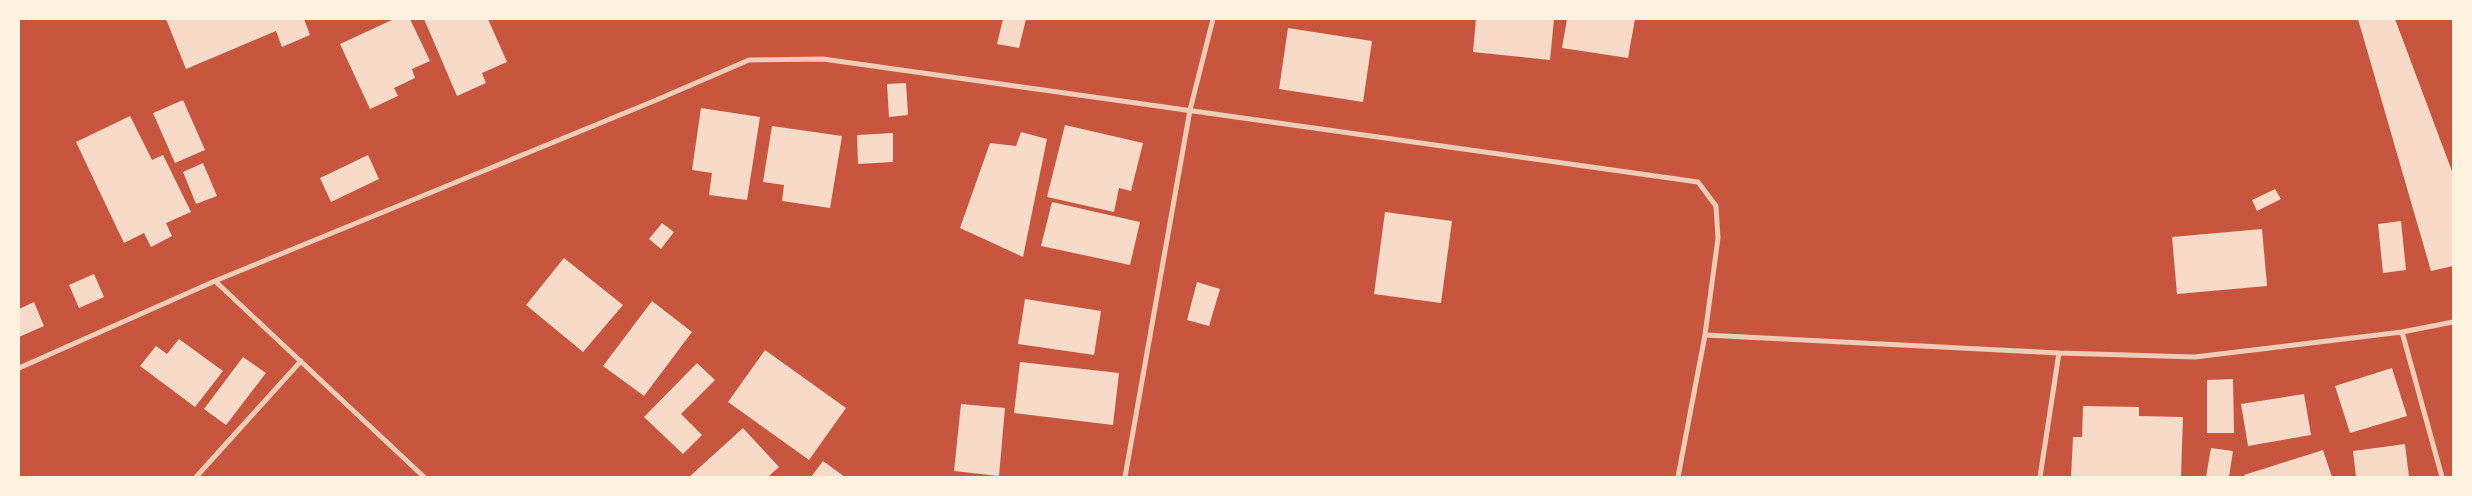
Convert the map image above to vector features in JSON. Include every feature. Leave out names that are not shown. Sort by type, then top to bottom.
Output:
[{"type":"street","points":[[1125,477],[1190,110],[1213,19]]},
{"type":"street","points":[[19,368],[215,281],[654,102],[749,60],[823,59],[1698,182],[1716,206],[1718,238],[1705,335],[1678,477]]},
{"type":"street","points":[[215,281],[424,477]]},
{"type":"street","points":[[1705,335],[2195,358],[2402,332],[2453,322]]},
{"type":"street","points":[[2402,332],[2442,477]]},
{"type":"street","points":[[2040,477],[2059,353]]},
{"type":"street","points":[[196,477],[301,361]]},
{"type":"building","points":[[166,19],[304,19],[310,35],[282,47],[276,31],[186,69]]},
{"type":"building","points":[[394,19],[410,19],[430,61],[412,69],[415,78],[394,88],[398,96],[370,109],[340,44]]},
{"type":"building","points":[[424,19],[488,19],[507,62],[482,73],[486,83],[457,96]]},
{"type":"building","points":[[1003,19],[1026,19],[1019,48],[997,44]]},
{"type":"building","points":[[1476,19],[1554,19],[1550,60],[1473,52]]},
{"type":"building","points":[[1567,19],[1635,19],[1628,58],[1562,48]]},
{"type":"building","points":[[2358,19],[2395,19],[2453,174],[2453,266],[2431,271]]},
{"type":"building","points":[[1288,28],[1372,41],[1363,102],[1279,89]]},
{"type":"building","points":[[906,83],[908,115],[889,117],[887,84]]},
{"type":"building","points":[[183,100],[205,150],[175,163],[153,113]]},
{"type":"building","points":[[701,108],[760,117],[747,200],[709,195],[712,173],[692,170]]},
{"type":"building","points":[[130,116],[152,160],[163,155],[191,212],[166,223],[172,236],[151,247],[144,233],[124,243],[76,142]]},
{"type":"building","points":[[1065,125],[1143,143],[1131,191],[1119,188],[1114,212],[1047,197]]},
{"type":"building","points":[[772,126],[842,136],[830,208],[782,201],[784,185],[763,182]]},
{"type":"building","points":[[1021,132],[1047,139],[1023,257],[960,228],[990,143],[1016,146]]},
{"type":"building","points":[[893,133],[893,162],[858,164],[857,135]]},
{"type":"building","points":[[368,155],[379,179],[331,202],[320,178]]},
{"type":"building","points":[[203,163],[217,196],[196,204],[183,172]]},
{"type":"building","points":[[2275,189],[2281,199],[2257,211],[2252,200]]},
{"type":"building","points":[[1052,202],[1140,222],[1130,265],[1041,246]]},
{"type":"building","points":[[1385,212],[1452,221],[1441,303],[1374,294]]},
{"type":"building","points":[[2401,221],[2406,270],[2383,273],[2378,224]]},
{"type":"building","points":[[662,223],[674,232],[661,249],[649,239]]},
{"type":"building","points":[[2262,229],[2267,286],[2177,294],[2172,237]]},
{"type":"building","points":[[564,258],[623,305],[583,352],[526,305]]},
{"type":"building","points":[[94,274],[104,297],[79,308],[69,285]]},
{"type":"building","points":[[1197,282],[1220,289],[1209,326],[1187,320]]},
{"type":"building","points":[[1025,299],[1101,311],[1094,355],[1018,344]]},
{"type":"building","points":[[652,301],[692,332],[644,396],[603,366]]},
{"type":"building","points":[[34,302],[44,326],[19,337],[19,309]]},
{"type":"building","points":[[179,339],[223,371],[195,407],[140,366],[156,346],[167,354]]},
{"type":"building","points":[[765,350],[846,408],[809,460],[728,402]]},
{"type":"building","points":[[243,357],[266,373],[226,425],[204,409]]},
{"type":"building","points":[[1020,362],[1119,373],[1113,425],[1014,413]]},
{"type":"building","points":[[697,363],[715,380],[681,414],[702,435],[683,454],[644,417]]},
{"type":"building","points":[[2392,368],[2407,416],[2350,433],[2335,386]]},
{"type":"building","points":[[2233,379],[2234,433],[2207,433],[2207,380]]},
{"type":"building","points":[[2304,394],[2311,435],[2248,446],[2241,404]]},
{"type":"building","points":[[961,404],[1005,408],[999,476],[954,471]]},
{"type":"building","points":[[2083,406],[2139,407],[2139,416],[2183,417],[2181,477],[2071,477],[2073,437],[2082,437]]},
{"type":"building","points":[[743,428],[779,467],[768,477],[689,477]]},
{"type":"building","points":[[2405,444],[2409,477],[2356,477],[2353,451]]},
{"type":"building","points":[[2211,448],[2233,451],[2229,477],[2206,477]]},
{"type":"building","points":[[2323,450],[2332,477],[2245,477],[2244,475]]},
{"type":"building","points":[[823,461],[845,477],[811,477]]}]
